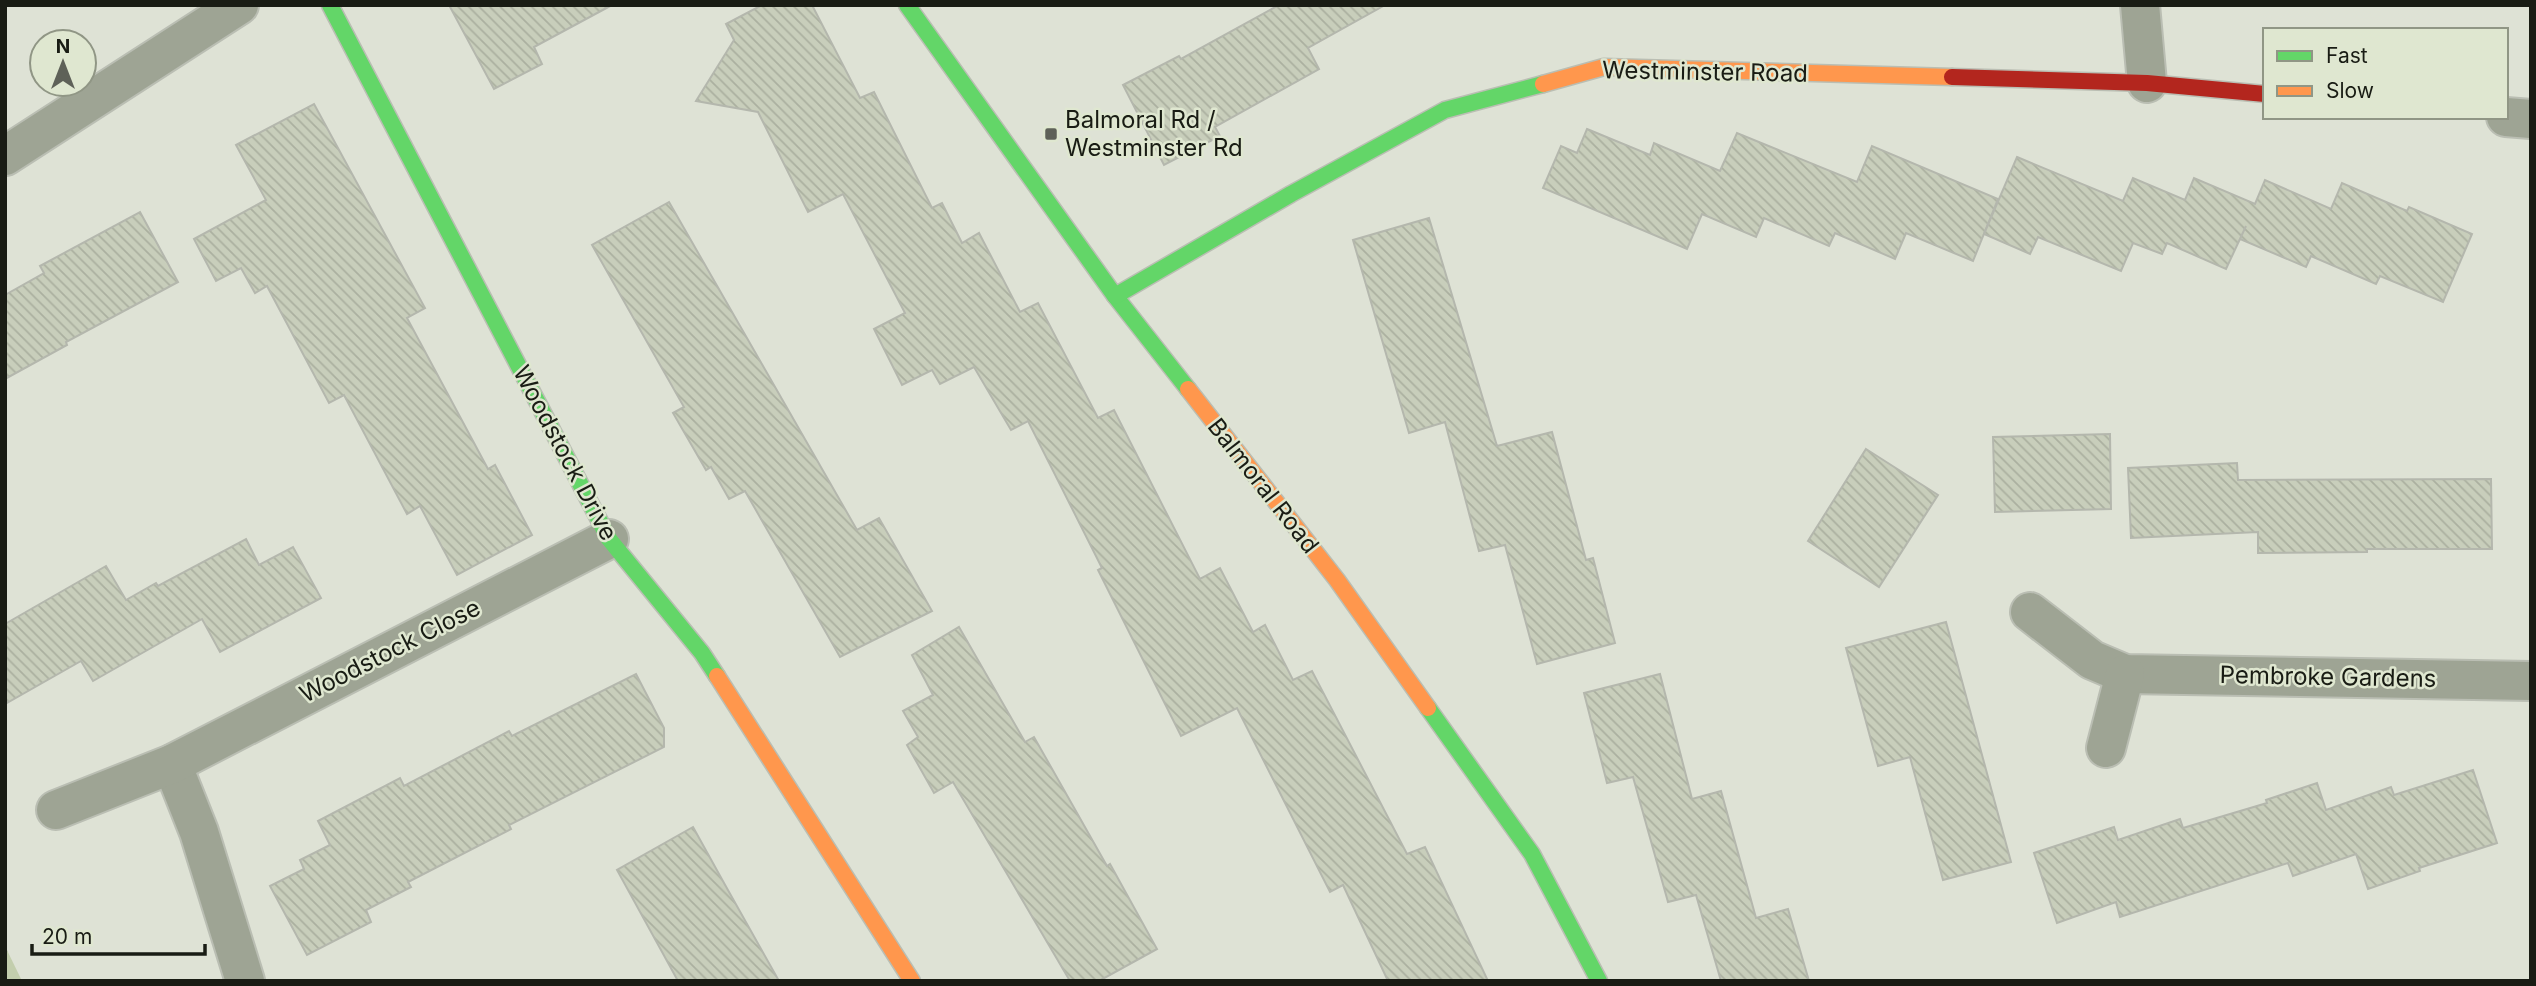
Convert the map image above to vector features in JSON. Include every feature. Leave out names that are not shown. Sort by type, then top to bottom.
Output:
[{"type":"street","points":[[5,156],[239,5]]},
{"type":"street","name":"Woodstock Drive","points":[[330,5],[609,539],[702,653],[912,981]]},
{"type":"street","name":"Balmoral Road","points":[[907,5],[1115,296],[1336,580],[1532,854],[1599,981]]},
{"type":"street","points":[[2140,5],[2147,83]]},
{"type":"street","name":"Westminster Road","points":[[1115,296],[1291,194],[1445,110],[1604,67],[2147,83],[2263,94]]},
{"type":"street","points":[[2508,117],[2531,119]]},
{"type":"street","name":"Woodstock Close","points":[[56,810],[172,764],[609,539]]},
{"type":"street","name":"Pembroke Gardens","points":[[2030,612],[2092,660],[2125,674],[2531,681]]},
{"type":"street","points":[[2106,748],[2125,674]]},
{"type":"street","points":[[172,764],[199,832],[245,981]]},
{"type":"green space","points":[[5,946],[22,981],[5,981]]},
{"type":"building","points":[[449,5],[612,5],[534,47],[542,64],[494,89]]},
{"type":"building","points":[[762,5],[812,5],[860,98],[874,92],[932,208],[942,203],[962,243],[979,233],[1020,312],[1038,303],[1098,418],[1114,410],[1200,579],[1220,568],[1253,632],[1265,625],[1293,680],[1312,671],[1407,854],[1425,847],[1488,981],[1388,981],[1343,885],[1330,892],[1237,708],[1181,736],[1098,570],[1102,568],[1028,421],[1011,430],[974,367],[940,384],[932,370],[902,385],[874,329],[905,313],[843,194],[808,212],[758,112],[696,101],[734,40],[726,24]]},
{"type":"building","points":[[1279,5],[1385,5],[1308,48],[1319,69],[1215,127],[1220,136],[1164,165],[1123,85],[1179,56],[1181,59]]},
{"type":"building","points":[[314,104],[425,308],[407,318],[488,469],[495,465],[532,535],[457,575],[420,506],[407,514],[344,395],[329,403],[267,286],[255,293],[241,268],[216,281],[194,239],[266,200],[236,145]]},
{"type":"building","points":[[1587,129],[1650,155],[1654,143],[1720,171],[1737,133],[1857,182],[1872,146],[1998,199],[1973,261],[1906,233],[1895,259],[1835,233],[1829,246],[1764,218],[1756,237],[1702,214],[1687,249],[1543,188],[1561,146],[1577,153]]},
{"type":"building","points":[[2017,157],[2123,201],[2133,178],[2185,200],[2194,178],[2255,204],[2265,180],[2331,209],[2342,183],[2407,211],[2409,207],[2472,234],[2443,302],[2380,276],[2376,284],[2311,256],[2306,267],[2240,239],[2246,226],[2226,269],[2167,243],[2162,254],[2133,243],[2121,271],[2038,237],[2030,254],[1984,234]]},
{"type":"building","points":[[669,202],[857,530],[879,518],[932,611],[840,657],[745,491],[729,499],[711,467],[706,470],[673,413],[684,407],[592,245]]},
{"type":"building","points":[[140,212],[178,282],[66,342],[67,345],[5,379],[5,295],[44,273],[40,266]]},
{"type":"building","points":[[1429,218],[1497,446],[1552,432],[1586,560],[1593,558],[1615,643],[1537,664],[1505,545],[1479,551],[1445,422],[1409,433],[1353,240]]},
{"type":"building","points":[[2110,434],[2111,509],[1995,512],[1993,437]]},
{"type":"building","points":[[1866,449],[1938,495],[1879,587],[1808,541]]},
{"type":"building","points":[[2237,463],[2238,480],[2491,479],[2492,549],[2367,549],[2367,552],[2258,553],[2258,532],[2131,538],[2128,468]]},
{"type":"building","points":[[246,539],[259,565],[293,547],[321,598],[220,652],[202,619],[93,681],[81,661],[5,704],[5,624],[106,566],[126,600]]},
{"type":"building","points":[[1946,622],[2011,862],[1943,880],[1910,757],[1878,766],[1846,648]]},
{"type":"building","points":[[959,627],[1025,742],[1034,737],[1157,949],[1099,981],[1070,981],[953,782],[934,793],[907,745],[918,737],[903,711],[933,695],[912,655]]},
{"type":"building","points":[[636,674],[664,728],[664,747],[509,825],[511,829],[408,882],[411,887],[366,910],[371,922],[307,955],[270,886],[304,869],[300,860],[330,845],[318,821],[400,778],[404,786],[509,731],[512,736]]},
{"type":"building","points":[[1660,674],[1692,799],[1721,791],[1756,918],[1788,909],[1809,981],[1721,981],[1696,895],[1668,902],[1633,777],[1607,783],[1584,693]]},
{"type":"building","points":[[2473,770],[2497,843],[2419,868],[2420,871],[2368,889],[2356,854],[2293,876],[2288,863],[2120,917],[2116,902],[2057,923],[2034,853],[2114,827],[2118,840],[2180,819],[2183,828],[2267,803],[2266,800],[2317,783],[2326,810],[2391,787],[2394,795]]},
{"type":"building","points":[[693,827],[779,981],[678,981],[617,870]]},
{"type":"traffic: fast","points":[[330,5],[609,539],[702,653],[717,676]]},
{"type":"traffic: fast","points":[[907,5],[1115,296],[1188,389]]},
{"type":"traffic: fast","points":[[1115,296],[1291,194],[1445,110],[1543,84]]},
{"type":"traffic: fast","points":[[1428,708],[1532,854],[1599,981]]},
{"type":"traffic: slow","points":[[1543,84],[1604,67],[1952,77]]},
{"type":"traffic: slow","points":[[1188,389],[1337,580],[1428,708]]},
{"type":"traffic: slow","points":[[717,676],[912,981]]},
{"type":"traffic: jam","points":[[1952,77],[2147,83],[2263,94]]},
{"type":"place","name":"Balmoral Rd / Westminster Rd","points":[[1051,134]]}]
